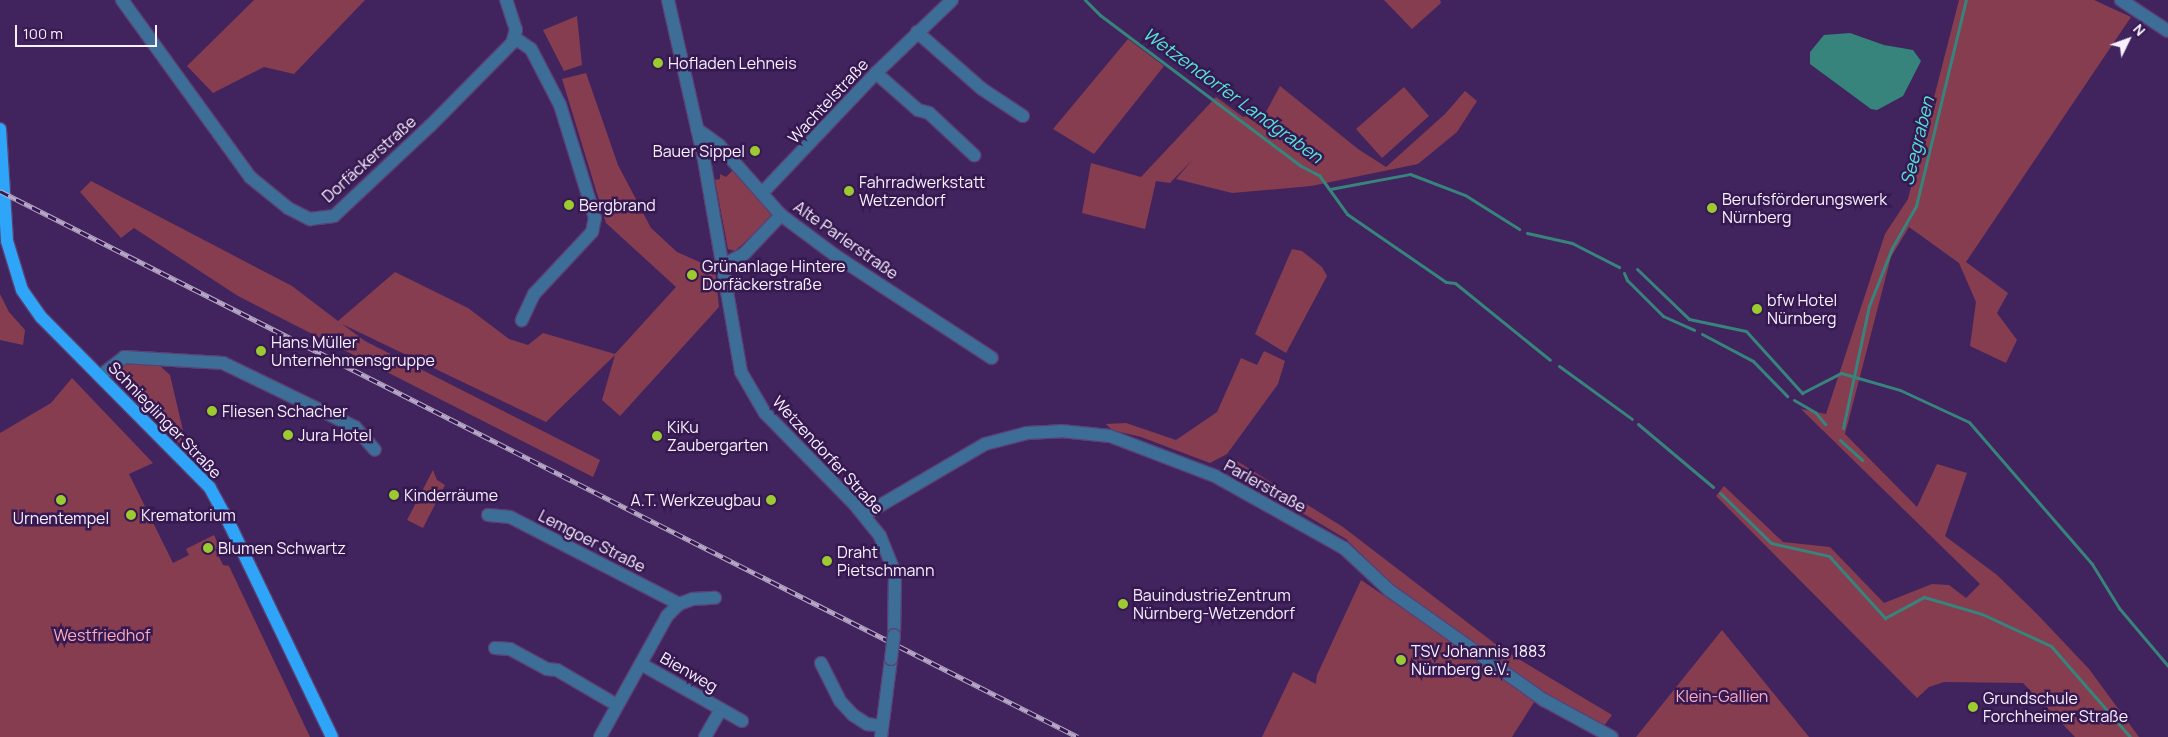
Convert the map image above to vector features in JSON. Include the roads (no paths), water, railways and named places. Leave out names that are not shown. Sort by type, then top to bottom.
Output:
[{"type":"main road","name":"Schnieglinger Straße","points":[[0,129],[7,241],[15,274],[41,317],[194,470],[212,493],[332,737]]},
{"type":"street","name":"Dorfäckerstraße","points":[[122,0],[250,177],[288,208],[310,219],[334,216],[430,126],[515,38]]},
{"type":"street","points":[[506,0],[513,12],[515,38],[531,49],[560,105],[596,218],[592,232],[534,294],[522,320]]},
{"type":"street","name":"Wetzendorfer Straße","points":[[668,0],[697,129],[723,265],[737,360],[752,395],[775,424],[864,515],[885,545],[894,573],[894,635],[882,732]]},
{"type":"street","name":"Wachtelstraße","points":[[763,192],[876,73],[952,0]]},
{"type":"street","points":[[2122,0],[2168,31]]},
{"type":"street","points":[[917,32],[982,89],[1022,116]]},
{"type":"street","points":[[876,73],[918,110],[928,113],[974,155]]},
{"type":"street","name":"Alte Parlerstraße","points":[[697,129],[719,145],[763,192],[781,215],[836,256],[992,358]]},
{"type":"street","points":[[723,265],[744,254],[781,215]]},
{"type":"street","points":[[100,376],[124,357],[223,363],[355,427],[375,450]]},
{"type":"street","name":"Parlerstraße","points":[[864,515],[985,444],[1036,433],[1061,431],[1110,436],[1215,476],[1344,548],[1388,590],[1544,700],[1612,737]]},
{"type":"street","name":"Lemgoer Straße","points":[[488,515],[510,517],[679,604]]},
{"type":"street","points":[[679,604],[693,599],[715,598]]},
{"type":"street","name":"Bienweg","points":[[600,737],[667,616],[679,604]]},
{"type":"street","points":[[495,648],[510,649],[547,669],[557,670],[617,705]]},
{"type":"street","points":[[821,663],[840,701],[853,715],[882,732]]},
{"type":"street","name":"Bienweg","points":[[641,664],[742,721]]},
{"type":"street","name":"Bienweg","points":[[705,737],[721,709]]},
{"type":"waterway","name":"Wetzendorfer Landgraben","points":[[1085,0],[1100,15],[1301,166],[1319,175],[1347,214],[1446,282],[1455,283],[1550,360]]},
{"type":"waterway","name":"Seegraben","points":[[1843,428],[1869,306],[1892,248],[1916,206],[1966,0]]},
{"type":"waterway","points":[[1330,189],[1410,174],[1465,195],[1519,229]]},
{"type":"waterway","points":[[1527,233],[1572,243],[1619,267]]},
{"type":"waterway","name":"Wetzendorfer Landgraben","points":[[1637,269],[1689,319],[1746,331],[1802,393],[1841,373],[1900,390],[1969,422],[2092,564],[2119,608],[2168,666]]},
{"type":"waterway","points":[[1624,273],[1627,280],[1663,316],[1694,330]]},
{"type":"waterway","points":[[1702,334],[1753,361],[1787,396]]},
{"type":"waterway","name":"Wetzendorfer Landgraben","points":[[1559,366],[1632,419]]},
{"type":"waterway","points":[[1794,400],[1815,412],[1825,424]]},
{"type":"waterway","name":"Wetzendorfer Landgraben","points":[[1638,424],[1713,487]]},
{"type":"waterway","points":[[1840,440],[1862,460]]},
{"type":"waterway","name":"Wetzendorfer Landgraben","points":[[1720,493],[1771,543],[1829,556],[1885,618],[1924,597],[1982,614],[2051,646],[2130,737]]},
{"type":"railway","points":[[0,191],[1078,737]]},
{"type":"place","name":"Hofladen Lehneis","points":[[658,63]]},
{"type":"place","name":"Bauer Sippel","points":[[755,151]]},
{"type":"place","name":"Fahrradwerkstatt Wetzendorf","points":[[849,191]]},
{"type":"place","name":"Bergbrand","points":[[569,205]]},
{"type":"place","name":"Berufsförderungswerk Nürnberg","points":[[1712,208]]},
{"type":"place","name":"Grünanlage Hintere Dorfäckerstraße","points":[[692,275]]},
{"type":"place","name":"bfw Hotel Nürnberg","points":[[1757,309]]},
{"type":"place","name":"Hans Müller Unternehmensgruppe","points":[[261,351]]},
{"type":"place","name":"Fliesen Schacher","points":[[212,411]]},
{"type":"place","name":"Jura Hotel","points":[[288,435]]},
{"type":"place","name":"KiKu Zaubergarten","points":[[657,436]]},
{"type":"place","name":"Kinderräume","points":[[394,495]]},
{"type":"place","name":"Urnentempel","points":[[61,500]]},
{"type":"place","name":"A.T. Werkzeugbau","points":[[771,500]]},
{"type":"place","name":"Krematorium","points":[[131,515]]},
{"type":"place","name":"Blumen Schwartz","points":[[208,548]]},
{"type":"place","name":"Draht Pietschmann","points":[[827,561]]},
{"type":"place","name":"BauindustrieZentrum Nürnberg-Wetzendorf","points":[[1123,604]]},
{"type":"place","name":"TSV Johannis 1883 Nürnberg e.V.","points":[[1401,660]]},
{"type":"place","name":"Grundschule Forchheimer Straße","points":[[1973,707]]},
{"type":"park label","name":"Westfriedhof","points":[[102,635]]},
{"type":"park label","name":"Klein-Gallien","points":[[1722,696]]}]
